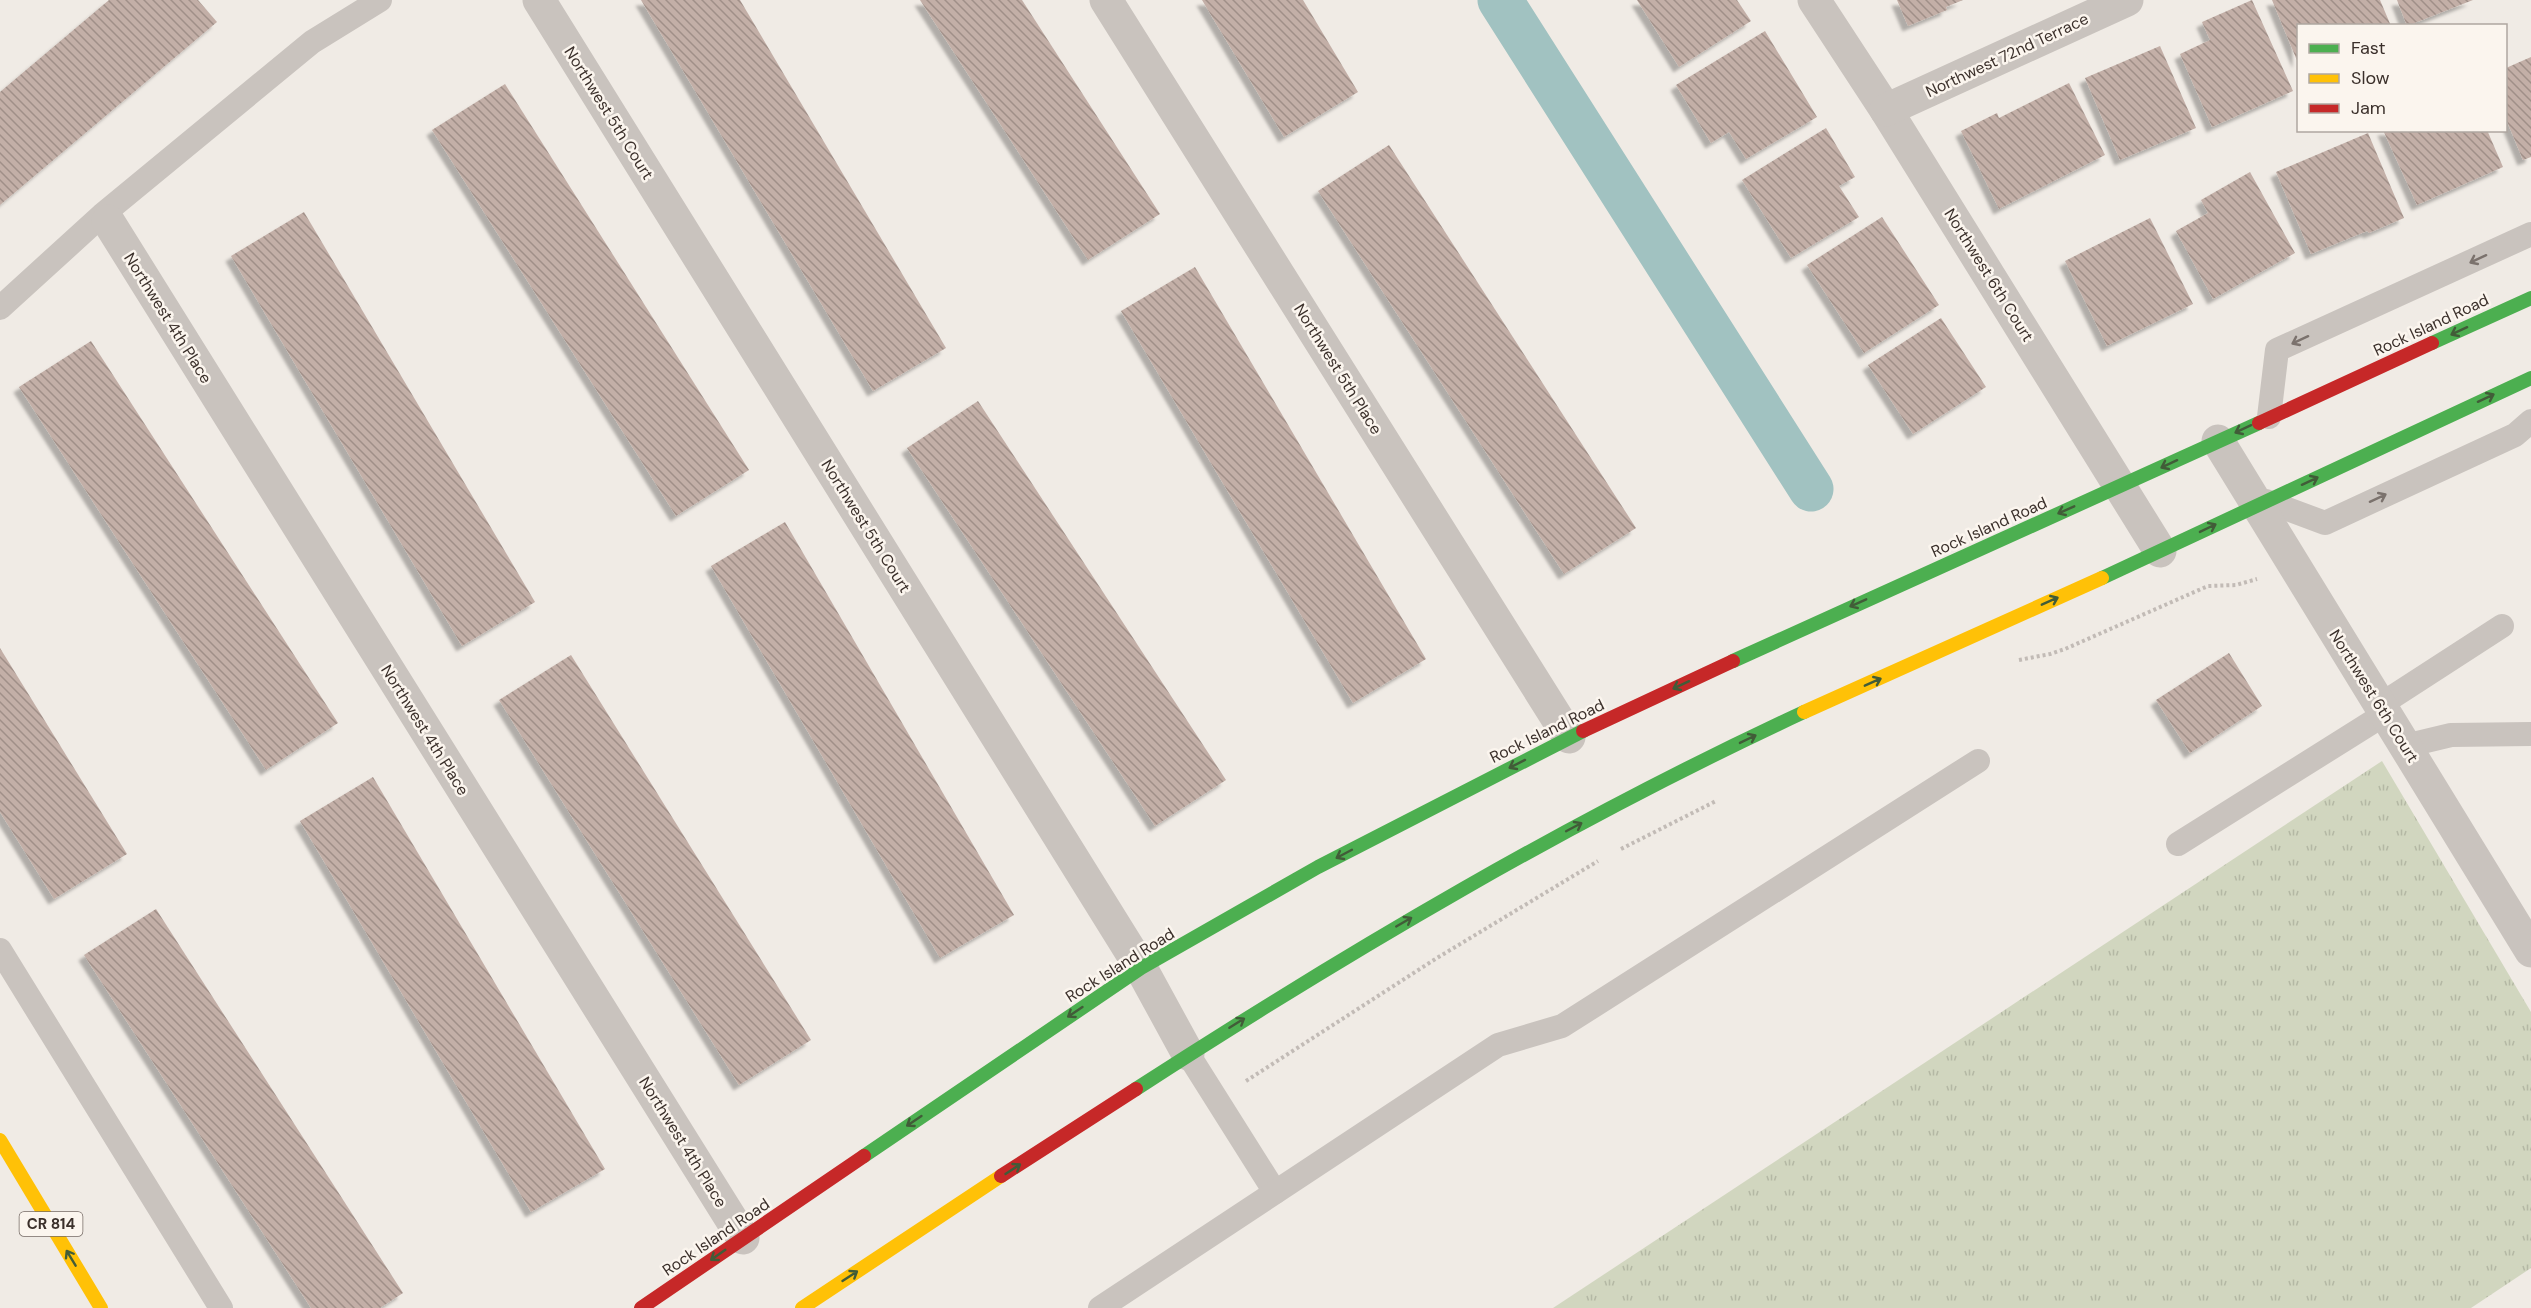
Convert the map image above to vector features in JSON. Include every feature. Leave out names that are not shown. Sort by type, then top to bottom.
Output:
[{"type":"main road","name":"Rock Island Road","points":[[641,1308],[1141,968],[1318,867],[1569,737],[1821,620],[2120,487],[2531,298]]},
{"type":"main road","points":[[802,1308],[1188,1054],[1354,950],[1626,799],[1820,706],[2160,552],[2531,378]]},
{"type":"main road","name":"CR 814","points":[[0,1140],[101,1308]]},
{"type":"street","name":"Northwest 5th Court","points":[[539,0],[1141,968],[1188,1054]]},
{"type":"street","name":"Northwest 5th Place","points":[[1106,0],[1569,737]]},
{"type":"street","name":"Northwest 6th Court","points":[[1814,0],[1886,110],[2160,552]]},
{"type":"street","name":"Northwest 72nd Terrace","points":[[1886,110],[2127,0]]},
{"type":"street","name":"Northwest 4th Place","points":[[105,218],[743,1238]]},
{"type":"street","name":"Northwest 6th Court","points":[[2218,441],[2261,503],[2382,709],[2531,951]]},
{"type":"lane","points":[[0,308],[312,42],[380,0]]},
{"type":"lane","points":[[2269,417],[2277,350],[2531,234]]},
{"type":"lane","points":[[2261,503],[2325,523],[2515,435],[2531,421]]},
{"type":"lane","points":[[2178,844],[2382,709],[2502,626]]},
{"type":"lane","points":[[2405,746],[2451,735],[2531,734]]},
{"type":"lane","points":[[1100,1308],[1498,1045],[1562,1026],[1978,761]]},
{"type":"lane","points":[[0,950],[221,1308]]},
{"type":"lane","points":[[1188,1054],[1275,1192]]},
{"type":"green space","points":[[2382,761],[2531,1012],[2531,1268],[2471,1308],[1553,1308]]},
{"type":"building","points":[[109,0],[198,0],[217,22],[0,205],[0,92]]},
{"type":"building","points":[[641,0],[740,0],[946,348],[873,391]]},
{"type":"building","points":[[920,0],[1022,0],[1160,214],[1088,260]]},
{"type":"building","points":[[1202,0],[1303,0],[1358,92],[1284,137]]},
{"type":"building","points":[[1637,0],[1737,0],[1751,21],[1679,67]]},
{"type":"building","points":[[1897,0],[1963,0],[1946,7],[1947,10],[1908,26]]},
{"type":"building","points":[[2252,0],[2293,91],[2212,127],[2180,54],[2210,40],[2202,22]]},
{"type":"building","points":[[2272,0],[2380,0],[2390,24],[2297,24],[2297,61]]},
{"type":"building","points":[[2397,0],[2473,0],[2412,24],[2406,24]]},
{"type":"building","points":[[1765,31],[1817,117],[1746,159],[1729,132],[1711,143],[1676,85]]},
{"type":"building","points":[[2160,46],[2196,128],[2120,160],[2085,78]]},
{"type":"building","points":[[2531,57],[2531,157],[2523,160],[2507,121],[2507,68]]},
{"type":"building","points":[[2069,83],[2105,155],[1999,209],[1961,131],[1997,113],[1999,118]]},
{"type":"building","points":[[505,84],[749,470],[676,516],[432,130]]},
{"type":"building","points":[[1826,128],[1855,177],[1839,186],[1859,217],[1791,258],[1742,180]]},
{"type":"building","points":[[2384,132],[2488,132],[2503,167],[2417,205]]},
{"type":"building","points":[[2368,133],[2404,218],[2311,254],[2276,172]]},
{"type":"building","points":[[1389,145],[1636,528],[1564,574],[1318,191]]},
{"type":"building","points":[[2250,172],[2295,253],[2213,299],[2176,231],[2208,213],[2201,200]]},
{"type":"building","points":[[304,212],[535,602],[462,646],[231,256]]},
{"type":"building","points":[[1882,217],[1939,305],[1864,353],[1807,265]]},
{"type":"building","points":[[2150,218],[2193,304],[2107,346],[2065,261]]},
{"type":"building","points":[[1195,267],[1426,659],[1353,703],[1121,311]]},
{"type":"building","points":[[1941,318],[1986,387],[1913,434],[1868,365]]},
{"type":"building","points":[[91,341],[338,723],[266,770],[19,387]]},
{"type":"building","points":[[978,401],[1226,780],[1155,826],[907,448]]},
{"type":"building","points":[[785,522],[1014,915],[940,958],[711,566]]},
{"type":"building","points":[[0,648],[127,854],[54,899],[0,812]]},
{"type":"building","points":[[2229,653],[2262,706],[2190,753],[2156,700]]},
{"type":"building","points":[[571,655],[811,1040],[739,1085],[499,700]]},
{"type":"building","points":[[373,777],[605,1169],[531,1212],[300,821]]},
{"type":"building","points":[[156,909],[403,1293],[380,1308],[311,1308],[84,955]]},
{"type":"waterway","points":[[1500,0],[1811,489]]},
{"type":"traffic: fast","points":[[2432,343],[2531,298]]},
{"type":"traffic: fast","points":[[2102,578],[2531,378]]},
{"type":"traffic: fast","points":[[1733,661],[2259,423]]},
{"type":"traffic: fast","points":[[1136,1089],[1298,987],[1463,889],[1632,797],[1804,712]]},
{"type":"traffic: fast","points":[[864,1156],[1141,968],[1318,867],[1583,731]]},
{"type":"traffic: slow","points":[[1804,712],[2102,578]]},
{"type":"traffic: slow","points":[[0,1140],[101,1308]]},
{"type":"traffic: slow","points":[[802,1308],[1001,1176]]},
{"type":"traffic: jam","points":[[2259,423],[2432,343]]},
{"type":"traffic: jam","points":[[1583,731],[1733,661]]},
{"type":"traffic: jam","points":[[1001,1176],[1136,1089]]},
{"type":"traffic: jam","points":[[641,1308],[864,1156]]}]
